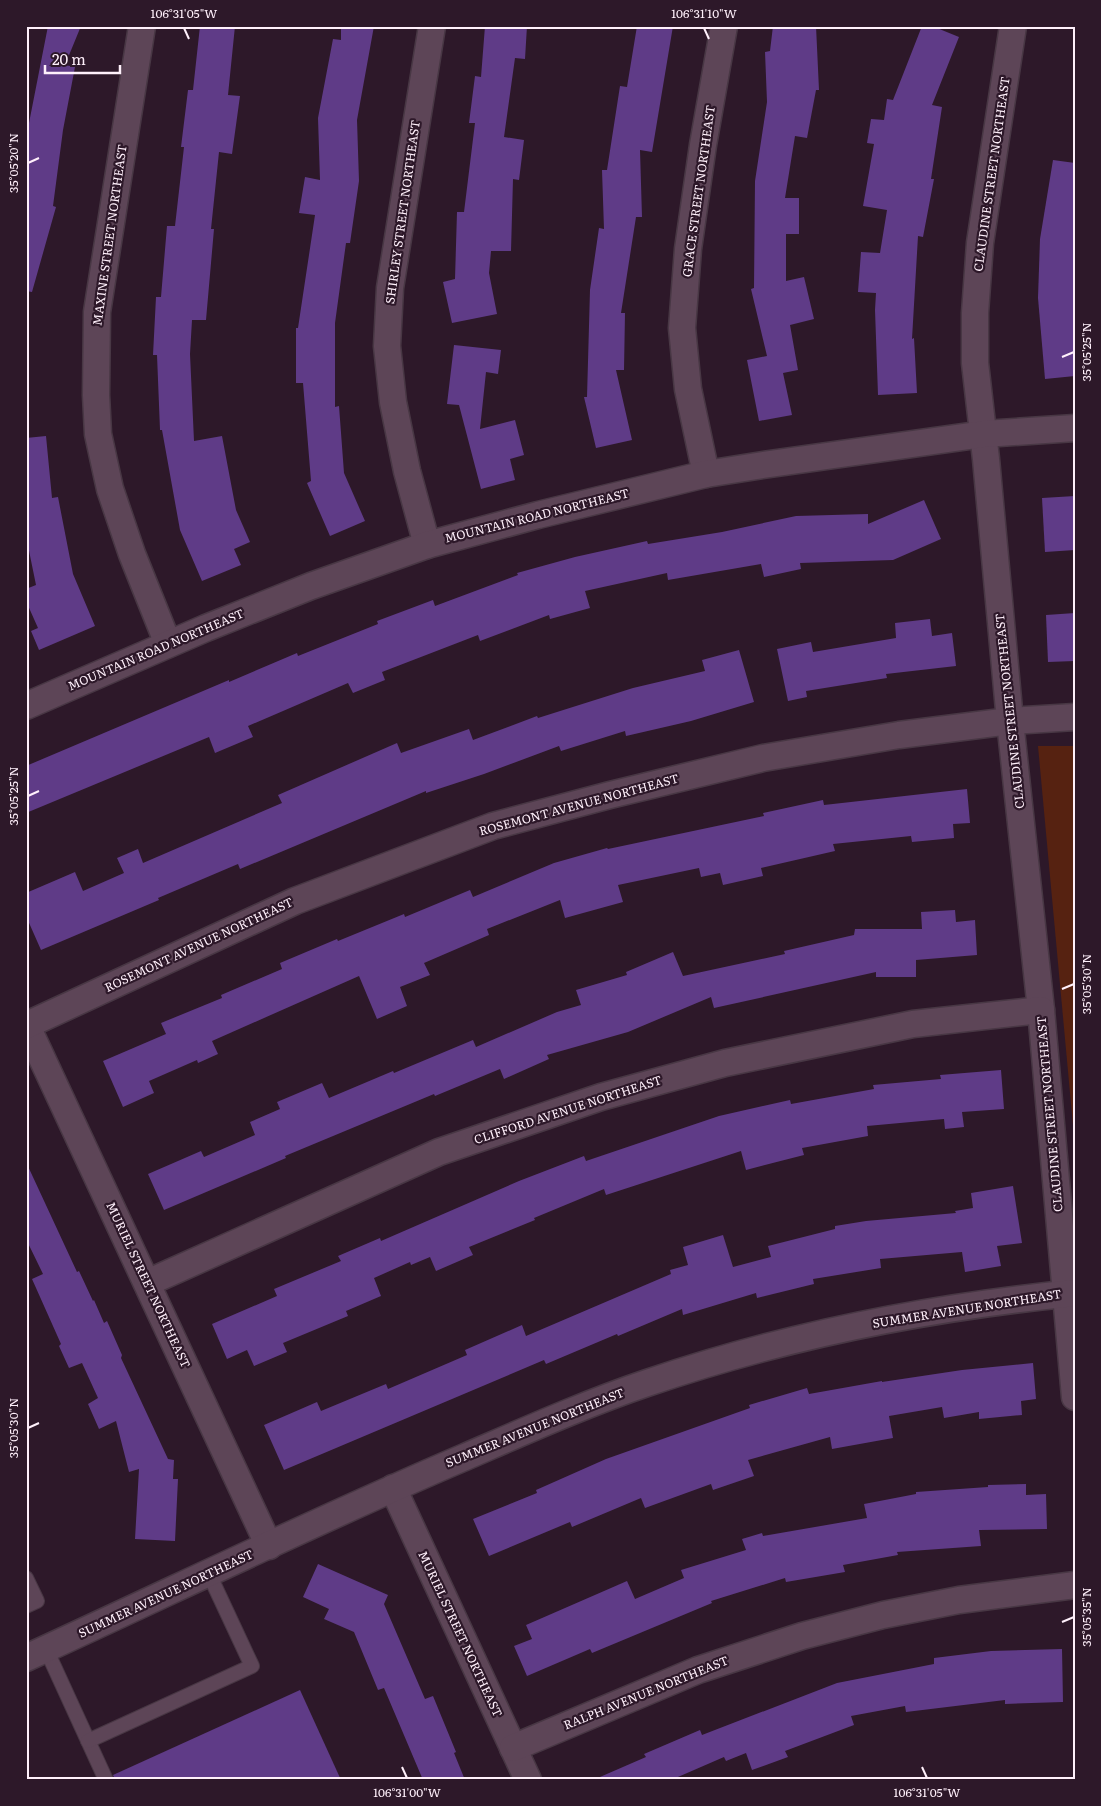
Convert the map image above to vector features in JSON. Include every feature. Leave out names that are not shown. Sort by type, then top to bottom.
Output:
[{"type":"street","name":"MAXINE STREET NORTHEAST","points":[[142,26],[97,312],[96,395],[98,434],[110,489],[132,554],[168,644]]},
{"type":"street","name":"SHIRLEY STREET NORTHEAST","points":[[427,545],[407,471],[393,402],[387,346],[390,288],[432,26]]},
{"type":"street","name":"GRACE STREET NORTHEAST","points":[[706,474],[688,389],[682,328],[688,249],[703,145],[724,26]]},
{"type":"street","name":"CLAUDINE STREET NORTHEAST","points":[[1013,26],[980,243],[975,313],[975,363],[984,434],[1010,721],[1070,1294],[1075,1397]]},
{"type":"street","name":"MOUNTAIN ROAD NORTHEAST","points":[[26,706],[168,644],[311,586],[427,545],[538,515],[706,474],[868,449],[984,434],[1075,428]]},
{"type":"street","name":"ROSEMONT AVENUE NORTHEAST","points":[[27,1024],[295,900],[493,826],[610,795],[764,758],[900,736],[1010,721],[1075,717]]},
{"type":"street","name":"CLIFFORD AVENUE NORTHEAST","points":[[148,1283],[439,1152],[601,1097],[725,1063],[913,1024],[1041,1010]]},
{"type":"street","name":"MURIEL STREET NORTHEAST","points":[[27,1024],[269,1546]]},
{"type":"street","name":"SUMMER AVENUE NORTHEAST","points":[[36,1654],[393,1488],[579,1408],[646,1383],[730,1357],[903,1317],[1070,1294]]},
{"type":"street","name":"MURIEL STREET NORTHEAST","points":[[393,1488],[528,1780]]},
{"type":"street","name":"RALPH AVENUE NORTHEAST","points":[[513,1748],[698,1670],[802,1636],[883,1615],[959,1600],[1075,1585]]},
{"type":"lane","points":[[88,1741],[252,1666],[210,1574]]},
{"type":"lane","points":[[26,1578],[37,1601],[26,1606]]},
{"type":"lane","points":[[36,1654],[88,1741],[102,1778]]},
{"type":"shaded area","points":[[1038,746],[1075,746],[1075,1147]]},
{"type":"building","points":[[48,26],[81,26],[65,65],[75,67],[63,130],[53,206],[56,207],[32,292],[26,291],[26,123],[29,123]]},
{"type":"building","points":[[200,26],[235,26],[228,95],[240,96],[232,154],[219,152],[211,229],[214,229],[206,320],[192,320],[190,354],[194,441],[222,436],[236,510],[250,542],[234,549],[241,565],[202,581],[180,530],[162,430],[160,430],[157,355],[153,355],[156,297],[161,297],[167,226],[175,226],[184,147],[181,147],[188,90],[193,90]]},
{"type":"building","points":[[341,26],[374,26],[357,120],[359,181],[350,243],[346,243],[335,323],[335,407],[339,406],[344,473],[365,521],[330,536],[307,483],[311,481],[303,383],[296,383],[296,328],[298,328],[315,215],[299,213],[305,177],[320,180],[318,118],[333,39],[341,40]]},
{"type":"building","points":[[485,26],[527,26],[525,59],[515,58],[504,137],[524,140],[519,180],[513,179],[511,251],[491,251],[489,273],[497,314],[452,323],[443,282],[455,279],[457,212],[464,212],[475,123],[469,123],[475,76],[481,77]]},
{"type":"building","points":[[637,26],[673,26],[652,152],[640,150],[642,217],[636,217],[621,313],[625,313],[624,370],[616,370],[632,440],[596,448],[584,397],[587,397],[590,290],[599,228],[604,229],[602,170],[607,170],[620,86],[627,87]]},
{"type":"building","points":[[773,26],[816,26],[819,90],[816,90],[807,138],[795,136],[785,198],[799,198],[799,234],[786,234],[786,281],[804,277],[814,319],[790,325],[798,370],[783,373],[792,415],[759,421],[747,360],[767,356],[751,289],[754,288],[755,181],[767,102],[765,52],[770,51]]},
{"type":"building","points":[[922,26],[932,26],[959,37],[932,105],[942,107],[931,179],[934,179],[923,237],[918,236],[912,339],[914,338],[917,393],[878,395],[876,293],[858,292],[861,252],[880,253],[887,210],[863,206],[874,144],[867,143],[871,119],[884,120],[887,99],[893,100]]},
{"type":"building","points":[[1053,160],[1075,163],[1075,376],[1045,379],[1038,298],[1040,239]]},
{"type":"building","points":[[454,345],[501,350],[498,374],[486,372],[480,429],[515,420],[524,455],[510,459],[515,480],[481,489],[459,405],[447,404]]},
{"type":"building","points":[[46,436],[52,498],[58,497],[73,574],[95,626],[39,650],[31,631],[38,628],[26,601],[26,589],[36,585],[26,536],[26,438]]},
{"type":"building","points":[[1075,496],[1075,550],[1045,552],[1042,498]]},
{"type":"building","points":[[924,500],[941,539],[893,560],[800,563],[801,569],[764,577],[761,564],[668,580],[667,573],[585,591],[590,608],[550,619],[549,615],[480,641],[478,635],[382,672],[385,680],[353,693],[348,683],[248,726],[253,737],[215,753],[209,737],[26,813],[26,766],[229,680],[229,682],[297,653],[298,656],[378,624],[377,621],[433,600],[435,606],[518,575],[517,573],[575,557],[647,541],[648,544],[722,532],[796,516],[868,514],[868,524]]},
{"type":"building","points":[[1075,613],[1075,661],[1048,662],[1046,615]]},
{"type":"building","points":[[930,619],[932,636],[952,633],[956,666],[886,674],[887,678],[806,691],[807,697],[788,701],[777,649],[811,642],[813,652],[896,638],[895,623]]},
{"type":"building","points":[[739,650],[754,702],[691,721],[626,736],[625,731],[561,751],[559,746],[484,774],[426,793],[426,791],[240,869],[238,864],[41,950],[26,916],[26,893],[75,872],[83,891],[124,873],[117,858],[138,849],[143,863],[282,803],[278,795],[397,743],[401,753],[469,729],[473,740],[537,716],[538,718],[633,688],[705,671],[702,660]]},
{"type":"building","points":[[967,789],[970,823],[953,824],[954,838],[912,842],[911,836],[833,844],[835,851],[761,868],[763,876],[723,885],[720,873],[701,877],[699,868],[618,885],[623,902],[565,918],[560,900],[487,929],[489,935],[424,963],[430,975],[400,987],[407,1006],[377,1019],[359,976],[212,1041],[218,1054],[198,1063],[197,1060],[149,1081],[154,1093],[123,1107],[103,1061],[166,1034],[161,1023],[222,998],[221,995],[282,969],[280,963],[337,939],[338,941],[404,914],[405,917],[470,890],[473,897],[554,863],[607,848],[764,816],[763,813],[823,800],[824,805]]},
{"type":"building","points":[[955,910],[956,922],[975,920],[977,955],[916,960],[916,977],[876,977],[876,972],[714,1008],[711,997],[628,1032],[547,1055],[549,1059],[504,1079],[500,1069],[435,1096],[434,1094],[285,1156],[286,1158],[164,1210],[148,1174],[201,1151],[204,1157],[255,1135],[250,1122],[280,1109],[277,1102],[322,1083],[329,1098],[473,1040],[476,1047],[557,1012],[581,1005],[576,990],[627,975],[626,972],[673,952],[683,976],[785,954],[784,951],[854,935],[855,929],[922,929],[921,912]]},
{"type":"building","points":[[1001,1070],[1004,1109],[962,1112],[964,1127],[945,1129],[944,1119],[867,1126],[868,1136],[802,1148],[804,1155],[746,1170],[741,1151],[606,1195],[604,1189],[469,1247],[473,1255],[436,1271],[430,1257],[411,1265],[410,1262],[374,1278],[381,1296],[346,1311],[348,1316],[283,1343],[287,1352],[254,1366],[247,1350],[227,1359],[212,1324],[277,1296],[274,1289],[341,1261],[338,1256],[380,1238],[381,1241],[519,1181],[584,1156],[586,1161],[719,1116],[790,1100],[791,1104],[874,1089],[873,1085],[941,1079],[940,1075]]},
{"type":"building","points":[[26,1162],[77,1272],[79,1271],[104,1323],[107,1321],[122,1355],[121,1358],[168,1459],[174,1460],[173,1479],[178,1479],[175,1541],[135,1539],[139,1469],[129,1472],[116,1421],[99,1429],[88,1404],[98,1398],[82,1363],[69,1368],[59,1346],[61,1344],[32,1279],[43,1274],[26,1239]]},
{"type":"building","points":[[1013,1186],[1022,1243],[997,1246],[1001,1266],[965,1272],[962,1252],[880,1259],[881,1268],[813,1279],[814,1284],[757,1298],[756,1293],[683,1315],[682,1309],[546,1364],[544,1360],[284,1470],[264,1425],[317,1402],[321,1411],[386,1384],[388,1389],[467,1355],[465,1350],[522,1325],[526,1336],[671,1274],[670,1270],[688,1265],[683,1247],[723,1235],[733,1267],[771,1257],[768,1246],[835,1229],[835,1226],[866,1221],[956,1213],[955,1211],[973,1208],[971,1193]]},
{"type":"building","points":[[1033,1363],[1036,1399],[1021,1401],[1022,1415],[979,1419],[979,1412],[944,1418],[942,1407],[889,1416],[893,1438],[832,1449],[830,1437],[748,1460],[754,1476],[713,1490],[711,1484],[645,1508],[641,1498],[572,1527],[570,1522],[489,1556],[473,1519],[537,1493],[536,1490],[606,1459],[750,1408],[749,1405],[807,1388],[809,1394],[882,1381]]},
{"type":"building","points":[[1026,1484],[1026,1495],[1046,1494],[1047,1529],[979,1530],[981,1546],[897,1552],[898,1555],[843,1565],[845,1572],[786,1582],[785,1578],[711,1601],[712,1603],[592,1653],[590,1649],[527,1676],[514,1646],[532,1639],[526,1625],[627,1581],[635,1599],[684,1578],[681,1570],[746,1550],[742,1539],[762,1533],[763,1536],[867,1518],[864,1504],[916,1494],[916,1492],[988,1487],[988,1485]]},
{"type":"building","points":[[318,1564],[388,1595],[384,1604],[425,1699],[433,1696],[456,1752],[454,1753],[465,1780],[423,1780],[384,1688],[378,1690],[354,1632],[324,1619],[329,1609],[303,1597]]},
{"type":"building","points":[[1062,1649],[1063,1702],[1005,1704],[1005,1700],[906,1712],[905,1706],[851,1716],[854,1725],[785,1751],[788,1757],[752,1770],[746,1753],[726,1761],[724,1757],[671,1780],[593,1780],[646,1757],[644,1754],[700,1730],[702,1735],[837,1683],[934,1664],[934,1658],[991,1651]]},
{"type":"building","points":[[300,1690],[341,1780],[115,1780],[113,1775]]}]
